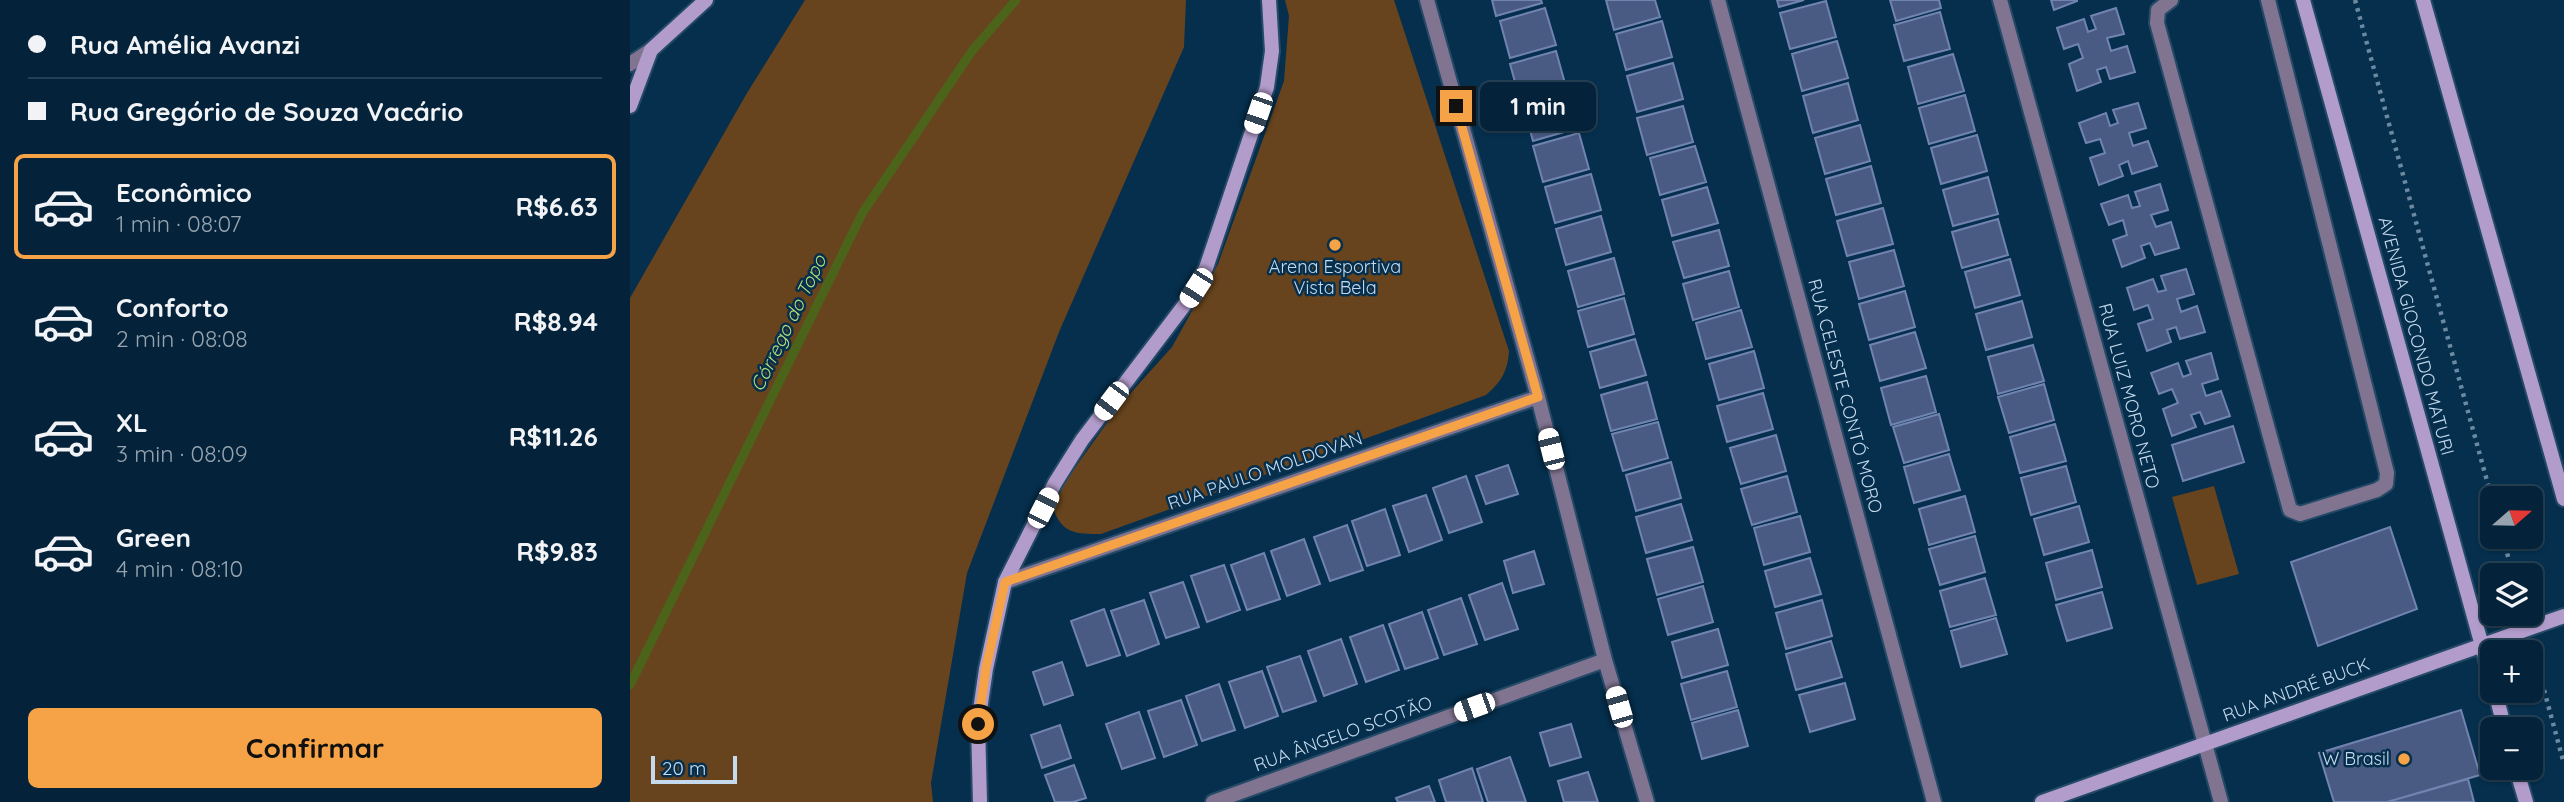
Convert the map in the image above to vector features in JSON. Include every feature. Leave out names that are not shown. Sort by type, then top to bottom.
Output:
[{"type":"street","points":[[630,64],[651,50],[706,0]]},
{"type":"street","points":[[979,802],[978,724],[986,668],[1005,582],[1055,483],[1082,440],[1186,303],[1206,268],[1267,87],[1272,51],[1269,0]]},
{"type":"street","points":[[1427,0],[1538,397],[1605,660],[1647,802]]},
{"type":"street","name":"RUA CELESTE CONTÓ MORO","points":[[1718,0],[1934,802]]},
{"type":"street","name":"RUA LUIZ MORO NETO","points":[[2000,0],[2221,802]]},
{"type":"street","points":[[2171,0],[2158,10],[2157,23],[2290,510],[2294,514],[2300,514],[2377,490],[2386,484],[2387,473],[2268,0]]},
{"type":"street","name":"AVENIDA GIOCONDO MATURI","points":[[2303,0],[2480,640]]},
{"type":"street","points":[[2423,0],[2564,499]]},
{"type":"street","points":[[630,106],[651,50]]},
{"type":"street","name":"RUA PAULO MOLDOVAN","points":[[1005,582],[1538,397]]},
{"type":"street","name":"RUA ANDRÉ BUCK","points":[[2494,640],[2564,616]]},
{"type":"street","name":"RUA ANDRÉ BUCK","points":[[2042,802],[2480,644]]},
{"type":"street","name":"RUA ÂNGELO SCOTÃO","points":[[1213,802],[1605,660]]},
{"type":"street","points":[[2520,780],[2526,802]]},
{"type":"path","points":[[2355,0],[2488,486]]},
{"type":"path","points":[[2528,629],[2564,765]]},
{"type":"shaded area","points":[[805,0],[1186,0],[1184,47],[1059,332],[967,573],[931,783],[933,802],[630,802],[630,298],[747,93]]},
{"type":"shaded area","points":[[1285,0],[1394,0],[1509,351],[1505,370],[1500,381],[1486,395],[1101,534],[1071,531],[1061,523],[1053,508],[1062,486],[1119,406],[1172,347],[1218,264],[1284,81],[1289,16]]},
{"type":"shaded area","points":[[2214,486],[2239,574],[2197,585],[2172,497]]},
{"type":"building","points":[[1492,0],[1541,0],[1542,3],[1496,16]]},
{"type":"building","points":[[1606,0],[1655,0],[1660,17],[1614,30]]},
{"type":"building","points":[[1777,0],[1804,0],[1779,7]]},
{"type":"building","points":[[1890,0],[1939,0],[1941,8],[1896,21]]},
{"type":"building","points":[[2051,0],[2077,0],[2077,1],[2054,10]]},
{"type":"building","points":[[1826,1],[1836,37],[1790,49],[1780,13]]},
{"type":"building","points":[[1545,8],[1556,45],[1510,58],[1500,21]]},
{"type":"building","points":[[2116,8],[2124,34],[2107,38],[2111,51],[2127,46],[2135,72],[2110,79],[2106,67],[2097,70],[2101,82],[2077,91],[2069,64],[2083,58],[2078,44],[2064,49],[2057,28],[2084,19],[2088,32],[2096,29],[2091,16]]},
{"type":"building","points":[[1940,12],[1950,49],[1904,61],[1894,25]]},
{"type":"building","points":[[1662,21],[1672,57],[1626,70],[1616,34]]},
{"type":"building","points":[[1837,41],[1848,78],[1802,91],[1792,54]]},
{"type":"building","points":[[1556,51],[1566,87],[1520,100],[1510,64]]},
{"type":"building","points":[[1953,54],[1964,91],[1918,104],[1908,67]]},
{"type":"building","points":[[1673,63],[1683,99],[1637,112],[1627,76]]},
{"type":"building","points":[[1848,83],[1858,120],[1813,133],[1803,96]]},
{"type":"building","points":[[1568,92],[1578,128],[1533,141],[1523,105]]},
{"type":"building","points":[[1965,95],[1975,131],[1929,144],[1919,108]]},
{"type":"building","points":[[2138,103],[2146,128],[2129,133],[2133,146],[2148,141],[2157,166],[2132,174],[2128,161],[2119,165],[2123,176],[2099,185],[2090,158],[2105,153],[2100,139],[2086,143],[2079,123],[2106,113],[2110,126],[2118,123],[2113,110]]},
{"type":"building","points":[[1683,106],[1693,142],[1647,155],[1637,118]]},
{"type":"building","points":[[1860,125],[1870,161],[1825,174],[1815,138]]},
{"type":"building","points":[[1579,133],[1589,169],[1543,182],[1533,146]]},
{"type":"building","points":[[1977,135],[1987,171],[1941,184],[1931,148]]},
{"type":"building","points":[[1695,146],[1706,182],[1660,195],[1650,158]]},
{"type":"building","points":[[1871,166],[1881,203],[1836,215],[1826,179]]},
{"type":"building","points":[[1591,174],[1601,210],[1555,223],[1545,187]]},
{"type":"building","points":[[1988,177],[1998,214],[1953,226],[1943,190]]},
{"type":"building","points":[[2160,184],[2168,210],[2151,215],[2156,227],[2171,222],[2179,248],[2155,255],[2150,243],[2141,246],[2145,258],[2122,267],[2113,240],[2127,235],[2123,220],[2109,225],[2101,204],[2128,195],[2132,208],[2140,206],[2135,192]]},
{"type":"building","points":[[1707,187],[1718,223],[1672,236],[1662,200]]},
{"type":"building","points":[[1883,208],[1893,244],[1847,256],[1837,221]]},
{"type":"building","points":[[1601,216],[1611,252],[1566,265],[1556,229]]},
{"type":"building","points":[[1998,219],[2008,255],[1962,268],[1952,232]]},
{"type":"building","points":[[1719,230],[1729,266],[1684,278],[1673,242]]},
{"type":"building","points":[[1894,250],[1904,286],[1859,299],[1849,262]]},
{"type":"building","points":[[1614,258],[1624,294],[1578,307],[1568,271]]},
{"type":"building","points":[[2010,259],[2020,295],[1975,308],[1965,272]]},
{"type":"building","points":[[2186,269],[2194,294],[2177,299],[2181,312],[2197,306],[2205,332],[2180,339],[2176,327],[2167,330],[2171,342],[2147,351],[2138,324],[2153,319],[2148,305],[2134,310],[2127,288],[2153,279],[2158,292],[2166,290],[2161,276]]},
{"type":"building","points":[[1729,271],[1739,307],[1693,320],[1683,284]]},
{"type":"building","points":[[1905,291],[1915,327],[1869,340],[1859,304]]},
{"type":"building","points":[[1624,298],[1634,334],[1588,347],[1578,311]]},
{"type":"building","points":[[2022,301],[2032,337],[1986,350],[1976,314]]},
{"type":"building","points":[[1741,310],[1752,347],[1706,359],[1696,323]]},
{"type":"building","points":[[1915,332],[1926,368],[1880,381],[1870,345]]},
{"type":"building","points":[[1635,339],[1646,375],[1600,388],[1590,352]]},
{"type":"building","points":[[2033,345],[2044,381],[1998,394],[1988,357]]},
{"type":"building","points":[[1754,351],[1764,388],[1719,400],[1709,364]]},
{"type":"building","points":[[2211,353],[2218,379],[2202,384],[2206,396],[2221,391],[2230,416],[2205,424],[2200,412],[2191,415],[2196,427],[2172,436],[2163,409],[2178,403],[2172,389],[2159,394],[2151,373],[2178,363],[2183,377],[2191,374],[2186,361]]},
{"type":"building","points":[[1926,376],[1936,412],[1891,425],[1881,388]]},
{"type":"building","points":[[1647,382],[1657,419],[1611,431],[1601,395]]},
{"type":"building","points":[[2044,384],[2054,420],[2009,433],[1998,397]]},
{"type":"building","points":[[1763,393],[1773,429],[1727,442],[1717,406]]},
{"type":"building","points":[[1939,414],[1949,450],[1904,463],[1893,427]]},
{"type":"building","points":[[1658,422],[1668,458],[1623,471],[1612,434]]},
{"type":"building","points":[[2055,424],[2066,461],[2020,473],[2010,437]]},
{"type":"building","points":[[2233,426],[2244,462],[2183,481],[2172,445]]},
{"type":"building","points":[[1776,435],[1786,471],[1741,484],[1730,448]]},
{"type":"building","points":[[1949,454],[1960,490],[1914,503],[1904,467]]},
{"type":"building","points":[[1671,462],[1681,498],[1636,511],[1626,475]]},
{"type":"building","points":[[1508,465],[1518,494],[1486,504],[1476,476]]},
{"type":"building","points":[[2066,466],[2076,502],[2031,515],[2021,478]]},
{"type":"building","points":[[1466,476],[1482,522],[1449,533],[1433,488]]},
{"type":"building","points":[[1787,476],[1797,512],[1752,525],[1741,489]]},
{"type":"building","points":[[1426,495],[1442,540],[1409,552],[1393,506]]},
{"type":"building","points":[[1965,496],[1975,532],[1929,545],[1919,509]]},
{"type":"building","points":[[1681,504],[1692,540],[1646,553],[1636,517]]},
{"type":"building","points":[[2079,506],[2089,542],[2044,555],[2034,519]]},
{"type":"building","points":[[1385,509],[1400,555],[1367,566],[1352,521]]},
{"type":"building","points":[[1800,516],[1810,552],[1764,565],[1754,528]]},
{"type":"building","points":[[1347,525],[1363,570],[1330,581],[1314,537]]},
{"type":"building","points":[[2390,527],[2417,609],[2318,646],[2291,562]]},
{"type":"building","points":[[1975,536],[1985,572],[1940,585],[1929,549]]},
{"type":"building","points":[[1304,539],[1320,584],[1287,596],[1271,551]]},
{"type":"building","points":[[1693,547],[1703,582],[1657,595],[1647,559]]},
{"type":"building","points":[[2092,550],[2102,587],[2056,600],[2046,563]]},
{"type":"building","points":[[1534,551],[1544,584],[1513,593],[1504,561]]},
{"type":"building","points":[[1264,553],[1280,599],[1247,610],[1231,565]]},
{"type":"building","points":[[1810,558],[1821,594],[1775,607],[1765,571]]},
{"type":"building","points":[[1224,565],[1240,610],[1207,622],[1191,576]]},
{"type":"building","points":[[1985,578],[1996,615],[1950,627],[1940,591]]},
{"type":"building","points":[[1183,582],[1199,627],[1166,638],[1150,593]]},
{"type":"building","points":[[1502,583],[1518,629],[1485,640],[1469,595]]},
{"type":"building","points":[[1703,586],[1713,622],[1668,635],[1658,599]]},
{"type":"building","points":[[2102,592],[2112,628],[2067,641],[2056,605]]},
{"type":"building","points":[[1461,598],[1477,644],[1444,655],[1428,610]]},
{"type":"building","points":[[1144,600],[1159,644],[1127,656],[1111,611]]},
{"type":"building","points":[[1822,600],[1832,636],[1786,649],[1776,613]]},
{"type":"building","points":[[1104,609],[1120,655],[1087,666],[1071,621]]},
{"type":"building","points":[[1422,612],[1438,658],[1405,669],[1389,624]]},
{"type":"building","points":[[1996,618],[2007,654],[1961,667],[1951,631]]},
{"type":"building","points":[[1383,625],[1399,670],[1366,682],[1350,637]]},
{"type":"building","points":[[1718,629],[1728,665],[1682,678],[1672,642]]},
{"type":"building","points":[[1341,639],[1357,684],[1324,696],[1308,651]]},
{"type":"building","points":[[1831,641],[1842,677],[1796,690],[1786,654]]},
{"type":"building","points":[[1300,656],[1316,701],[1283,712],[1267,667]]},
{"type":"building","points":[[1062,662],[1073,695],[1044,705],[1033,672]]},
{"type":"building","points":[[1262,671],[1278,716],[1245,728],[1229,682]]},
{"type":"building","points":[[1727,671],[1737,707],[1691,720],[1681,684]]},
{"type":"building","points":[[1845,683],[1855,719],[1810,732],[1799,695]]},
{"type":"building","points":[[1219,684],[1235,730],[1202,741],[1186,696]]},
{"type":"building","points":[[1181,700],[1197,745],[1164,757],[1148,711]]},
{"type":"building","points":[[1738,710],[1748,746],[1702,759],[1692,723]]},
{"type":"building","points":[[2461,710],[2480,775],[2387,802],[2334,802],[2319,753]]},
{"type":"building","points":[[1139,712],[1155,758],[1122,769],[1106,724]]},
{"type":"building","points":[[1571,724],[1581,757],[1550,766],[1540,733]]},
{"type":"building","points":[[1060,725],[1071,758],[1042,768],[1031,735]]},
{"type":"building","points":[[1510,757],[1526,802],[1488,802],[1477,769]]},
{"type":"building","points":[[1074,765],[1086,798],[1073,802],[1055,802],[1045,775]]},
{"type":"building","points":[[1472,768],[1483,802],[1446,802],[1439,780]]},
{"type":"building","points":[[1588,772],[1598,802],[1564,802],[1558,781]]},
{"type":"building","points":[[2468,779],[2474,802],[2387,802]]},
{"type":"building","points":[[1429,786],[1435,802],[1398,802],[1396,798]]},
{"type":"waterway","name":"Córrego do Topo","points":[[630,685],[863,212],[972,51],[1016,0]]},
{"type":"place","name":"Arena Esportiva Vista Bela","points":[[1335,245]]},
{"type":"place","name":"W Brasil","points":[[2404,759]]},
{"type":"route","points":[[978,724],[986,668],[1005,582],[1538,397],[1456,106]]}]
